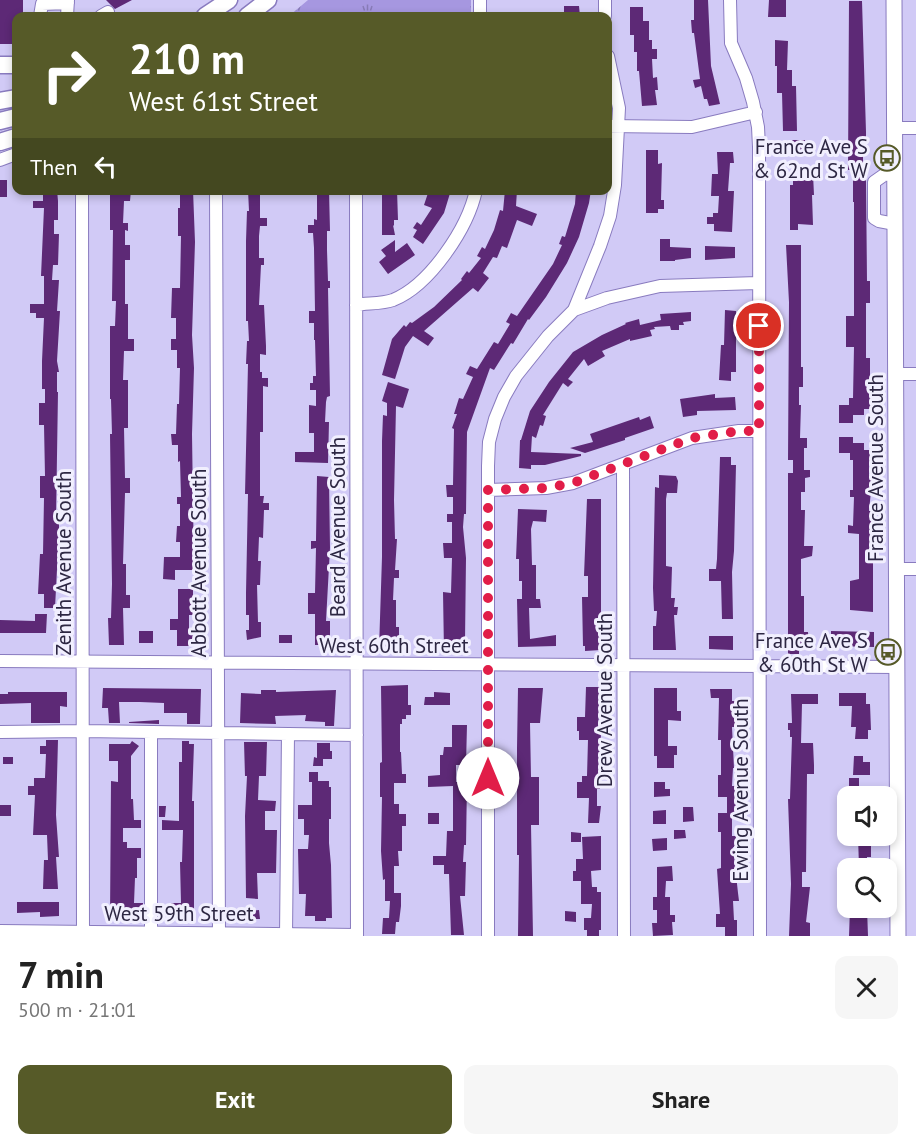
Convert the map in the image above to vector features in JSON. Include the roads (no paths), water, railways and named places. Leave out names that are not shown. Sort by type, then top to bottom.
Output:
[{"type":"highway","points":[[211,12],[229,0]]},
{"type":"highway","points":[[252,12],[268,0]]},
{"type":"main road","name":"France Avenue South","points":[[894,0],[898,936]]},
{"type":"street","name":"Ewing Avenue South","points":[[730,0],[731,43],[746,78],[756,112],[759,147],[760,936]]},
{"type":"street","points":[[41,12],[42,4],[68,1]]},
{"type":"street","points":[[488,936],[489,442],[504,397],[516,376],[548,336],[574,310],[600,246],[610,216],[615,185],[613,126],[617,99],[612,75]]},
{"type":"street","points":[[613,126],[692,127],[756,112]]},
{"type":"street","points":[[895,128],[916,128]]},
{"type":"street","points":[[895,174],[884,175],[874,182],[874,218],[895,224]]},
{"type":"street","name":"Zenith Avenue South","points":[[82,195],[83,934]]},
{"type":"street","name":"Abbott Avenue South","points":[[216,195],[219,934]]},
{"type":"street","name":"Beard Avenue South","points":[[356,195],[357,935]]},
{"type":"street","points":[[356,305],[393,300],[415,286],[450,247],[464,224],[474,195]]},
{"type":"street","points":[[874,200],[895,199]]},
{"type":"street","points":[[574,310],[616,296],[660,286],[758,283]]},
{"type":"street","points":[[896,374],[916,374]]},
{"type":"street","points":[[488,490],[546,488],[573,483],[692,438],[739,431],[759,431]]},
{"type":"street","name":"Drew Avenue South","points":[[623,465],[624,936]]},
{"type":"street","points":[[896,569],[916,569]]},
{"type":"street","name":"West 60th Street","points":[[0,661],[896,668]]},
{"type":"street","points":[[0,732],[357,735]]},
{"type":"street","points":[[151,732],[151,934]]},
{"type":"street","points":[[286,935],[288,734]]},
{"type":"street","name":"West 59th Street","points":[[0,931],[16,934],[357,935]]},
{"type":"place","name":"France Ave S & 62nd St W","points":[[887,158]]},
{"type":"place","name":"France Ave S & 60th St W","points":[[888,652]]}]
